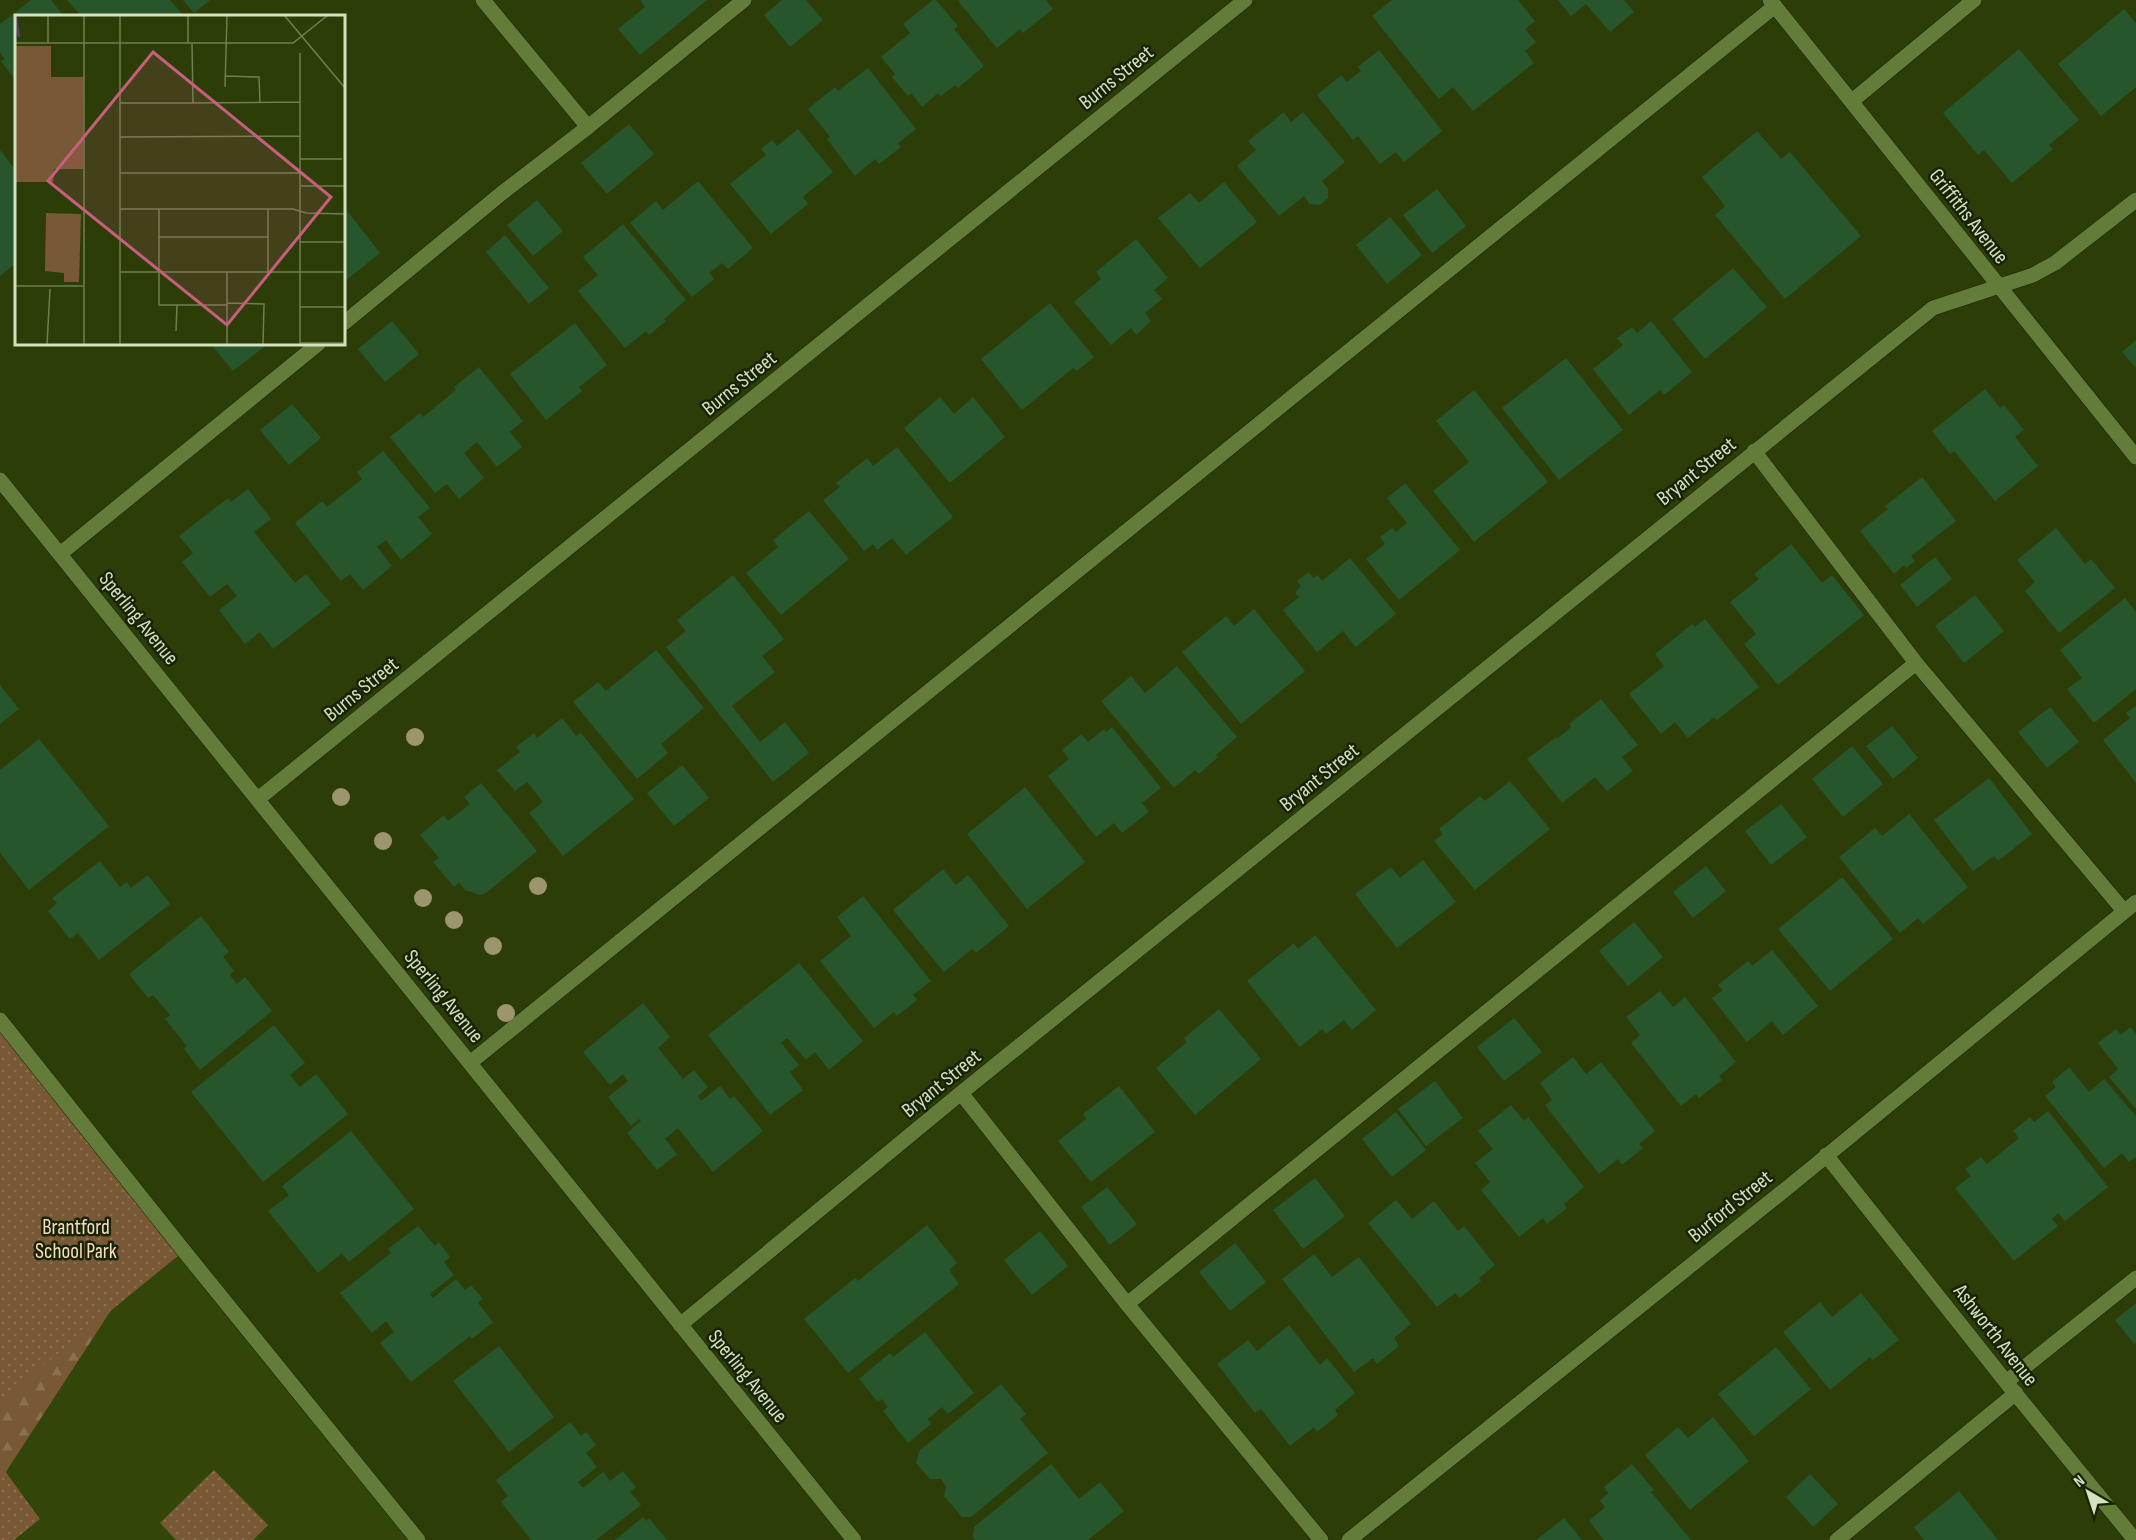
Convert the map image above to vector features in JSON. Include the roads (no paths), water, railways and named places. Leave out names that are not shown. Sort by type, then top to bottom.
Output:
[{"type":"street","points":[[483,0],[588,127]]},
{"type":"street","points":[[345,322],[502,193],[588,127],[744,0]]},
{"type":"street","name":"Burns Street","points":[[258,799],[1245,0]]},
{"type":"street","points":[[1852,100],[1974,0]]},
{"type":"street","points":[[471,1062],[1773,3]]},
{"type":"street","name":"Griffiths Avenue","points":[[1773,3],[2136,457]]},
{"type":"street","name":"Bryant Street","points":[[680,1325],[961,1093],[1933,308],[2033,275],[2055,263],[2136,200]]},
{"type":"street","points":[[60,554],[317,345]]},
{"type":"street","points":[[1754,451],[1916,663],[2130,906]]},
{"type":"street","name":"Sperling Avenue","points":[[0,480],[854,1540]]},
{"type":"street","points":[[1127,1304],[1916,663]]},
{"type":"street","name":"Burford Street","points":[[1349,1540],[2130,906]]},
{"type":"street","points":[[0,1020],[418,1540]]},
{"type":"street","points":[[961,1093],[1127,1304],[1321,1540]]},
{"type":"street","name":"Ashworth Avenue","points":[[1826,1155],[2135,1540]]},
{"type":"street","points":[[1837,1540],[2136,1278]]},
{"type":"park label","name":"Brantford School Park","points":[[76,1239]]}]
